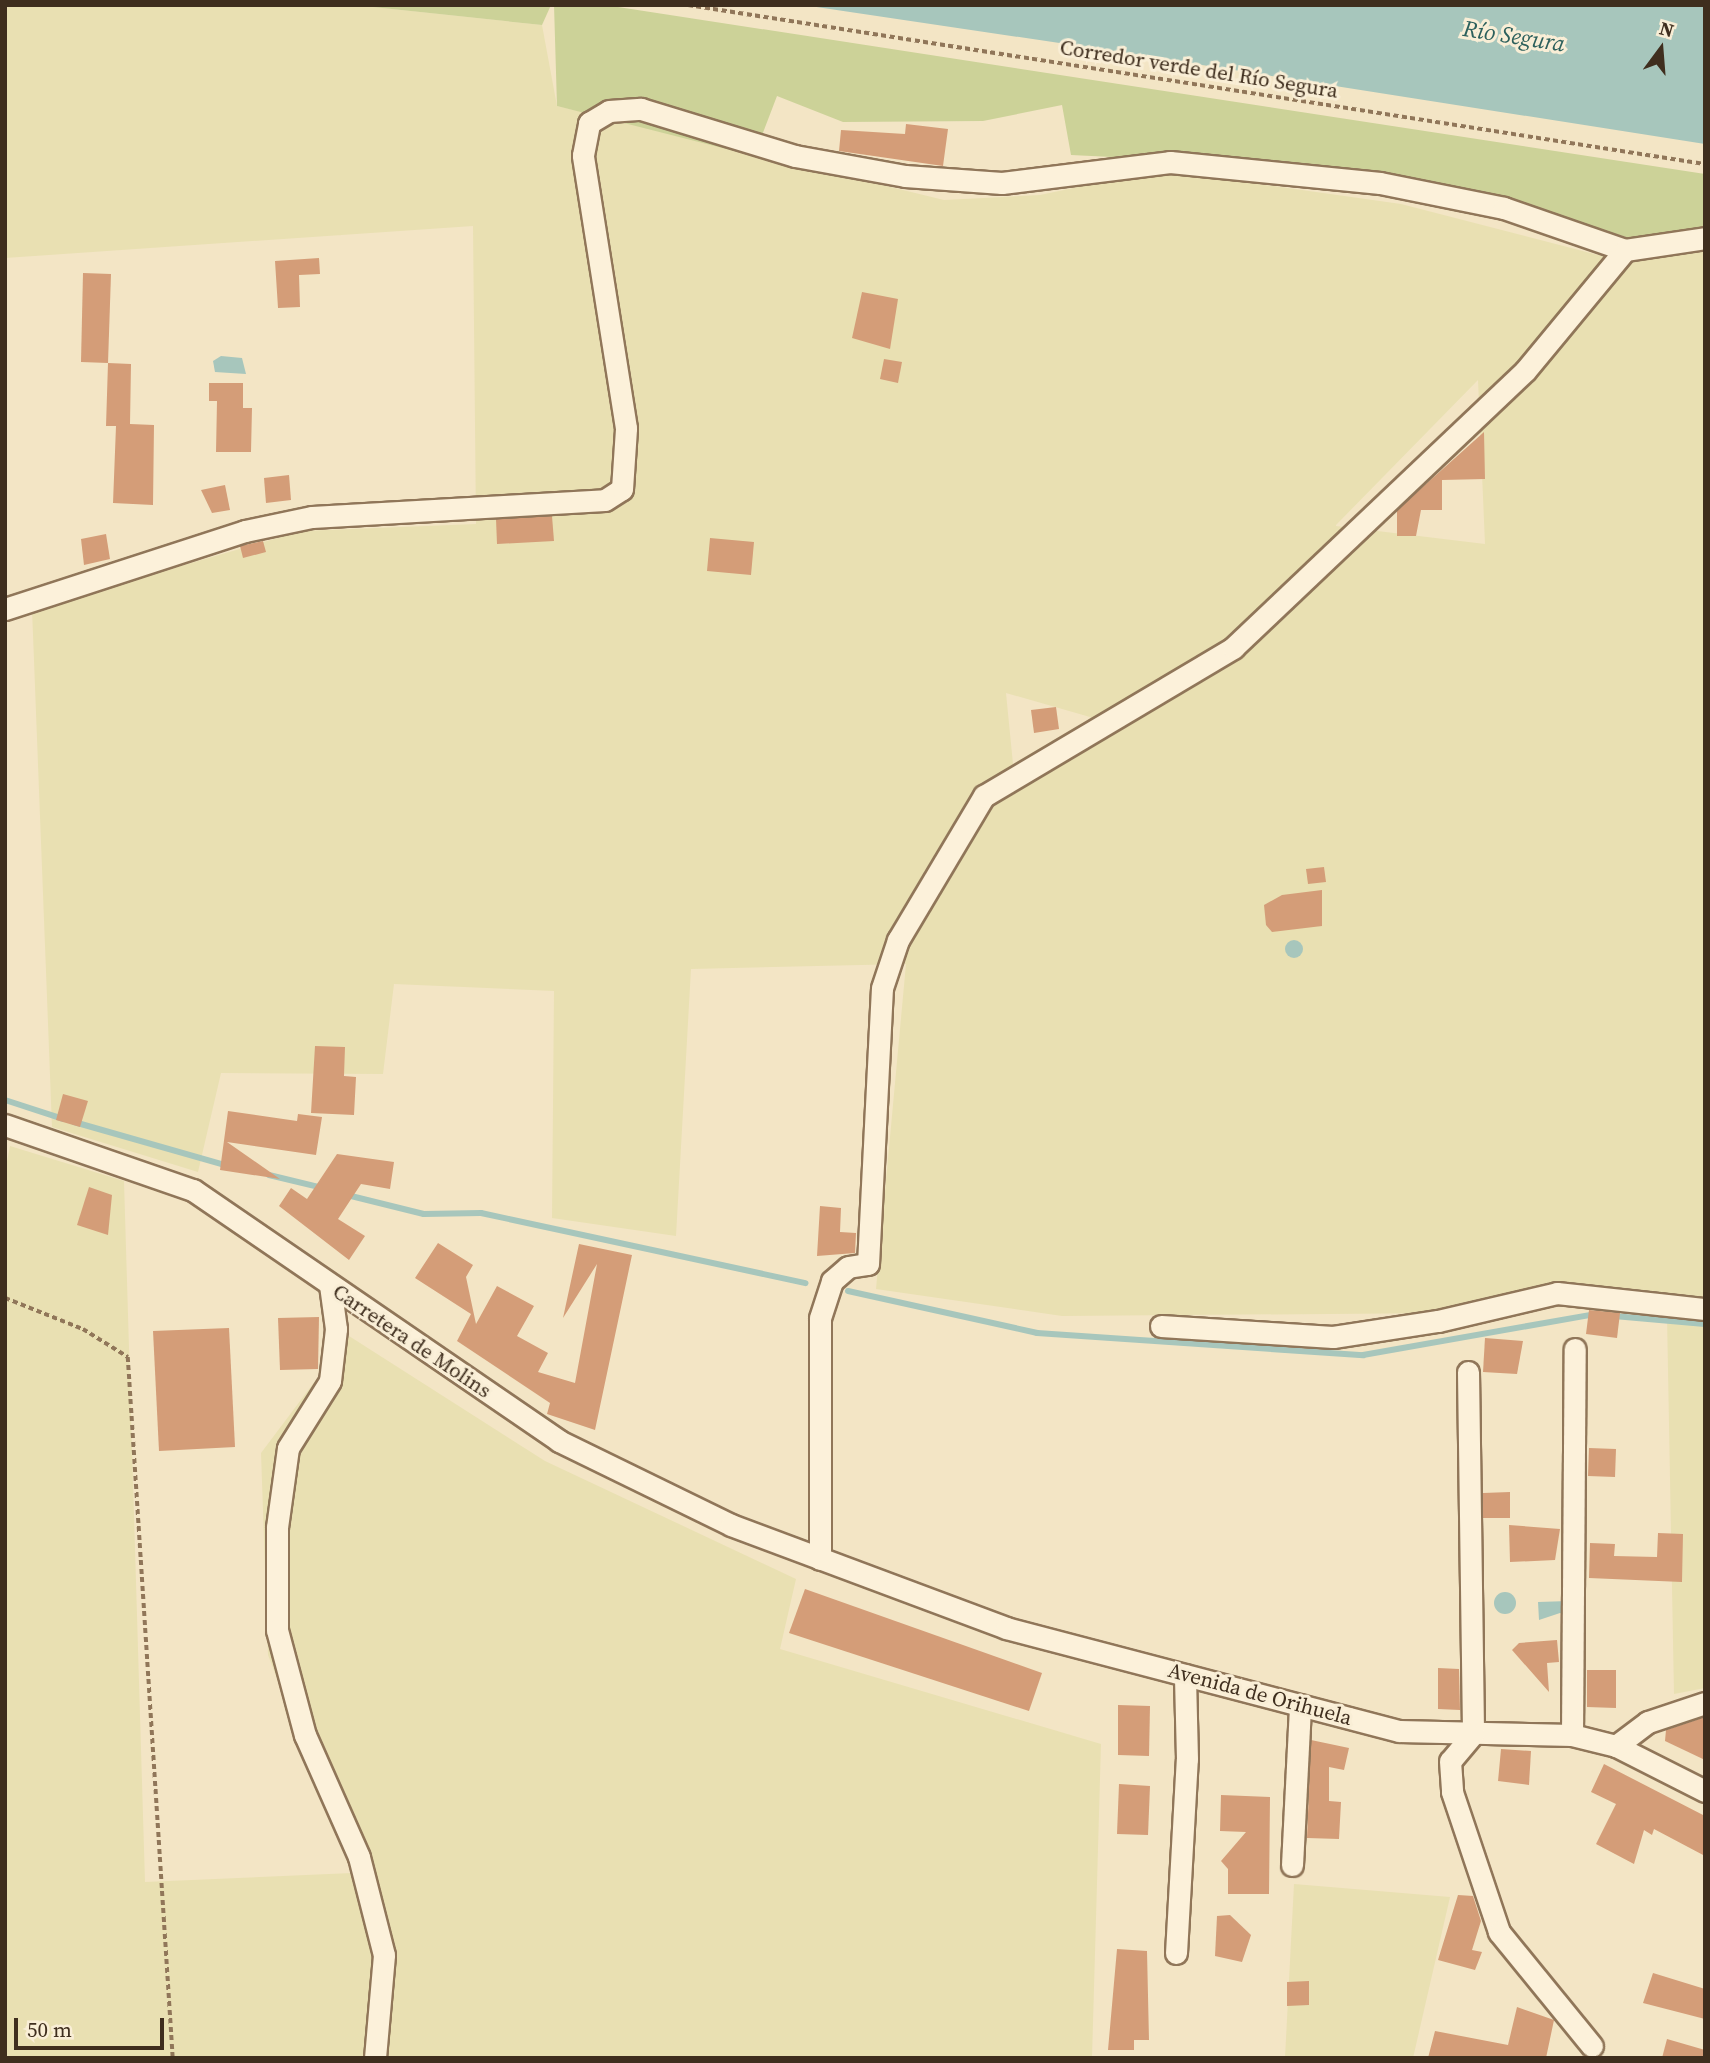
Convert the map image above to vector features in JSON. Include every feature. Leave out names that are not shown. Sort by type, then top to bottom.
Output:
[{"type":"street","points":[[5,609],[245,531],[312,517],[605,500],[622,489],[626,428],[583,155],[589,123],[609,111],[640,108],[795,156],[905,176],[1002,183],[1170,162],[1380,183],[1504,208],[1625,250],[1705,237]]},
{"type":"street","points":[[820,1559],[820,1318],[832,1281],[848,1267],[868,1264],[882,988],[898,940],[984,796],[1233,648],[1525,371],[1625,250]]},
{"type":"street","name":"Carretera de Molins","points":[[5,1125],[193,1190],[559,1441],[731,1525],[820,1559]]},
{"type":"street","points":[[330,1285],[336,1329],[330,1381],[288,1448],[277,1527],[277,1630],[305,1735],[359,1857],[384,1955],[374,2058]]},
{"type":"street","points":[[1161,1326],[1333,1337],[1438,1321],[1557,1293],[1705,1309]]},
{"type":"street","points":[[1572,1735],[1575,1349]]},
{"type":"street","points":[[1468,1371],[1473,1734],[1450,1761],[1452,1792],[1499,1932],[1592,2046]]},
{"type":"street","name":"Avenida de Orihuela","points":[[820,1559],[1006,1628],[1399,1731],[1572,1735],[1616,1746],[1705,1791]]},
{"type":"street","points":[[1176,1953],[1187,1759],[1185,1675]]},
{"type":"street","points":[[1616,1746],[1648,1722],[1705,1703]]},
{"type":"street","points":[[1292,1866],[1300,1705]]},
{"type":"path","name":"Corredor verde del Río Segura","points":[[688,5],[1705,164]]},
{"type":"path","points":[[5,1297],[83,1329],[128,1357],[173,2058]]},
{"type":"shaded area","points":[[5,5],[354,5],[542,25],[557,106],[944,200],[1040,195],[1159,170],[1401,204],[1598,255],[1705,246],[1705,1300],[1556,1283],[1448,1313],[1062,1316],[876,1289],[906,964],[691,969],[676,1236],[552,1218],[554,991],[394,984],[383,1074],[221,1073],[198,1172],[52,1127],[32,609],[302,531],[476,524],[473,226],[5,258]],"holes":[[[1478,380],[1485,544],[1336,526],[1336,525]],[[1006,693],[1090,717],[1091,718],[1013,764]]]},
{"type":"shaded area","points":[[10,1146],[124,1181],[145,1882],[352,1873],[268,1655],[261,1453],[349,1336],[545,1461],[796,1579],[780,1649],[1101,1744],[1092,2058],[5,2058],[5,1172]]},
{"type":"shaded area","points":[[1705,1306],[1705,1688],[1674,1694],[1667,1315]]},
{"type":"shaded area","points":[[1294,1884],[1450,1897],[1413,2058],[1285,2058]]},
{"type":"green space","points":[[354,5],[551,5],[542,25]]},
{"type":"green space","points":[[554,5],[605,5],[1705,174],[1705,227],[1629,238],[1521,204],[1362,169],[1071,155],[1062,105],[983,121],[843,122],[777,96],[754,156],[557,106]]},
{"type":"water","name":"Río Segura","points":[[803,5],[1705,5],[1705,144],[1113,51]]},
{"type":"water","points":[[221,356],[242,358],[246,374],[215,372],[213,361]]},
{"type":"water","points":[[1294,940],[1302,945],[1303,949],[1298,957],[1294,958],[1286,953],[1285,949],[1290,941]]},
{"type":"water","points":[[1505,1592],[1513,1595],[1516,1603],[1513,1611],[1505,1614],[1497,1611],[1494,1603],[1497,1595]]},
{"type":"water","points":[[1569,1601],[1570,1618],[1560,1613],[1539,1620],[1538,1602]]},
{"type":"building","points":[[906,124],[948,129],[943,166],[839,151],[841,130],[905,134]]},
{"type":"building","points":[[319,258],[320,274],[299,275],[300,307],[278,308],[275,261]]},
{"type":"building","points":[[83,273],[111,274],[108,363],[81,362]]},
{"type":"building","points":[[862,292],[898,299],[890,349],[852,338]]},
{"type":"building","points":[[884,359],[902,362],[898,383],[880,379]]},
{"type":"building","points":[[108,363],[131,364],[130,424],[154,425],[153,505],[113,503],[116,426],[106,426]]},
{"type":"building","points":[[209,383],[243,383],[243,408],[252,408],[251,452],[216,452],[217,401],[209,401]]},
{"type":"building","points":[[1484,432],[1485,479],[1442,480],[1442,510],[1421,510],[1416,536],[1397,536],[1397,510]]},
{"type":"building","points":[[289,475],[291,500],[266,503],[264,478]]},
{"type":"building","points":[[225,485],[230,510],[212,513],[201,490]]},
{"type":"building","points":[[552,516],[554,541],[497,544],[496,519]]},
{"type":"building","points":[[106,534],[110,559],[84,565],[81,539]]},
{"type":"building","points":[[710,538],[754,542],[751,575],[707,571]]},
{"type":"building","points":[[263,541],[266,552],[243,558],[240,546]]},
{"type":"building","points":[[1056,707],[1059,729],[1034,733],[1031,710]]},
{"type":"building","points":[[1324,867],[1326,882],[1308,884],[1306,869]]},
{"type":"building","points":[[1322,890],[1322,926],[1272,932],[1266,925],[1264,905],[1282,895]]},
{"type":"building","points":[[315,1046],[345,1047],[344,1076],[356,1077],[354,1115],[311,1113]]},
{"type":"building","points":[[63,1094],[88,1101],[80,1127],[56,1120]]},
{"type":"building","points":[[228,1111],[297,1121],[298,1114],[322,1117],[316,1155],[227,1142],[280,1179],[220,1170]]},
{"type":"building","points":[[337,1154],[394,1162],[390,1189],[361,1184],[338,1219],[365,1236],[349,1260],[279,1206],[291,1188],[307,1199]]},
{"type":"building","points":[[89,1187],[112,1195],[108,1235],[77,1225]]},
{"type":"building","points":[[820,1206],[841,1208],[840,1232],[856,1233],[855,1253],[817,1256]]},
{"type":"building","points":[[438,1243],[473,1265],[466,1277],[476,1324],[497,1286],[534,1306],[517,1336],[548,1353],[538,1372],[575,1383],[597,1264],[563,1318],[579,1244],[632,1255],[595,1430],[547,1414],[550,1403],[457,1341],[471,1314],[415,1278]]},
{"type":"building","points":[[1589,1310],[1620,1313],[1617,1338],[1586,1334]]},
{"type":"building","points":[[319,1317],[318,1369],[280,1370],[278,1318]]},
{"type":"building","points":[[229,1328],[235,1447],[159,1451],[153,1331]]},
{"type":"building","points":[[1485,1338],[1523,1341],[1517,1374],[1483,1372]]},
{"type":"building","points":[[1589,1448],[1616,1449],[1615,1477],[1588,1476]]},
{"type":"building","points":[[1510,1492],[1510,1518],[1483,1518],[1483,1493]]},
{"type":"building","points":[[1509,1525],[1560,1529],[1555,1560],[1510,1562]]},
{"type":"building","points":[[1658,1533],[1683,1534],[1682,1582],[1589,1578],[1590,1543],[1615,1544],[1614,1556],[1657,1557]]},
{"type":"building","points":[[805,1589],[1042,1673],[1029,1711],[789,1633]]},
{"type":"building","points":[[1557,1640],[1559,1662],[1547,1663],[1549,1692],[1512,1650],[1519,1643]]},
{"type":"building","points":[[1438,1668],[1459,1669],[1460,1710],[1438,1709]]},
{"type":"building","points":[[1587,1670],[1616,1670],[1616,1708],[1587,1707]]},
{"type":"building","points":[[1118,1705],[1150,1706],[1149,1756],[1118,1755]]},
{"type":"building","points":[[1705,1717],[1705,1760],[1665,1741],[1666,1730]]},
{"type":"building","points":[[1311,1740],[1349,1748],[1344,1770],[1329,1767],[1329,1801],[1341,1802],[1339,1839],[1307,1838]]},
{"type":"building","points":[[1501,1749],[1531,1751],[1529,1785],[1498,1781]]},
{"type":"building","points":[[1604,1764],[1705,1816],[1705,1856],[1654,1829],[1652,1835],[1644,1830],[1634,1864],[1596,1844],[1616,1804],[1591,1792]]},
{"type":"building","points":[[1119,1784],[1150,1786],[1148,1835],[1117,1834]]},
{"type":"building","points":[[1221,1795],[1270,1797],[1269,1894],[1228,1894],[1228,1869],[1221,1861],[1246,1832],[1220,1831]]},
{"type":"building","points":[[1458,1895],[1473,1896],[1481,1921],[1472,1950],[1482,1952],[1475,1970],[1438,1960]]},
{"type":"building","points":[[1230,1915],[1251,1935],[1242,1962],[1215,1956],[1217,1916]]},
{"type":"building","points":[[1117,1949],[1147,1951],[1149,2040],[1134,2040],[1134,2050],[1108,2050]]},
{"type":"building","points":[[1653,1973],[1705,1989],[1705,2019],[1643,2003]]},
{"type":"building","points":[[1309,1981],[1309,2005],[1287,2006],[1287,1982]]},
{"type":"building","points":[[1517,2007],[1554,2020],[1546,2058],[1428,2058],[1435,2031],[1508,2045]]},
{"type":"building","points":[[1667,2039],[1705,2050],[1705,2058],[1662,2058]]},
{"type":"waterway","points":[[5,1100],[63,1119]]},
{"type":"waterway","points":[[74,1122],[228,1166]]},
{"type":"waterway","points":[[269,1175],[323,1188]]},
{"type":"waterway","points":[[347,1195],[424,1214],[481,1213],[806,1283]]},
{"type":"waterway","points":[[848,1291],[1037,1333],[1363,1355],[1596,1314]]},
{"type":"waterway","points":[[1614,1316],[1705,1324]]}]
